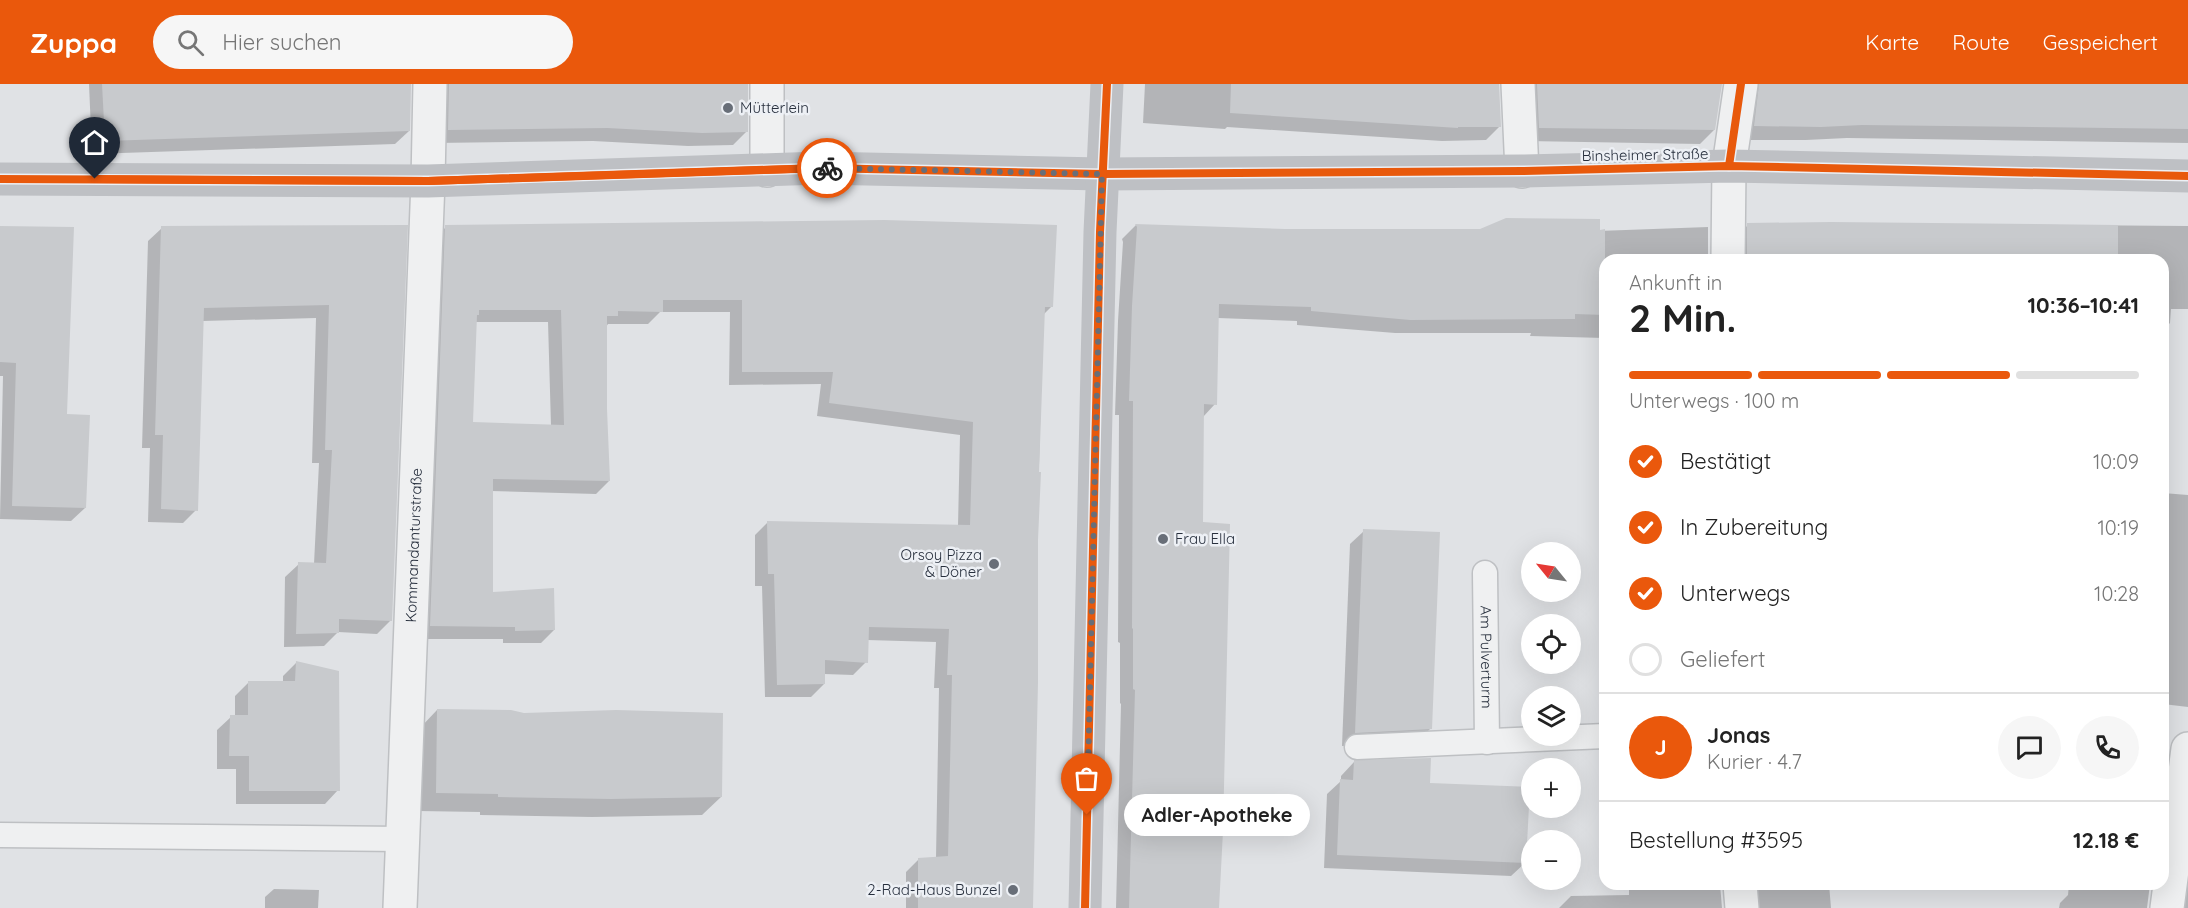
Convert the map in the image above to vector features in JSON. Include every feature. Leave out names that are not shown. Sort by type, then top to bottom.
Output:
[{"type":"main road","points":[[1085,908],[1102,174],[1107,84]]},
{"type":"main road","name":"Binsheimer Straße","points":[[0,179],[428,181],[820,168],[1102,174],[1522,171],[1729,166],[2188,176]]},
{"type":"street","name":"Kommandanturstraße","points":[[400,908],[430,84]]},
{"type":"street","points":[[767,84],[767,171]]},
{"type":"street","points":[[1518,84],[1522,171]]},
{"type":"street","points":[[1728,254],[1729,166],[1741,84]]},
{"type":"street","points":[[2167,908],[2188,749]]},
{"type":"street","points":[[1740,890],[1742,908]]},
{"type":"lane","name":"Am Pulverturm","points":[[1485,573],[1487,742]]},
{"type":"lane","points":[[1358,747],[1599,736]]},
{"type":"lane","points":[[0,835],[402,839]]},
{"type":"building","points":[[102,84],[411,84],[410,131],[105,141]]},
{"type":"building","points":[[449,84],[748,84],[748,132],[702,133],[607,128],[448,130]]},
{"type":"building","points":[[1231,84],[1499,84],[1501,127],[1458,128],[1230,113]]},
{"type":"building","points":[[1537,84],[1722,84],[1715,130],[1539,128]]},
{"type":"building","points":[[1759,84],[2188,84],[2188,129],[1754,126]]},
{"type":"building","points":[[1506,218],[1600,219],[1600,230],[1605,229],[1605,254],[1599,254],[1599,315],[1575,314],[1575,319],[1410,320],[1311,311],[1311,307],[1219,304],[1217,405],[1204,404],[1203,522],[1230,524],[1219,908],[1129,908],[1135,690],[1133,689],[1132,628],[1133,401],[1129,401],[1137,227],[1135,224],[1285,229],[1480,229]]},
{"type":"building","points":[[884,220],[1057,225],[1053,307],[1045,307],[1039,472],[1041,472],[1033,908],[918,908],[918,858],[948,856],[952,675],[947,675],[949,629],[869,627],[868,663],[825,660],[825,684],[777,685],[774,574],[768,574],[767,521],[970,525],[973,422],[829,403],[833,372],[742,372],[742,300],[663,300],[663,312],[618,311],[618,316],[607,316],[610,481],[493,479],[493,592],[554,588],[555,630],[515,631],[515,627],[430,626],[445,225]],"holes":[[[479,310],[561,310],[564,425],[473,422]]]},
{"type":"building","points":[[1747,223],[2118,225],[2118,254],[1747,254]]},
{"type":"building","points":[[408,225],[392,621],[339,619],[339,633],[296,634],[298,562],[326,563],[332,450],[325,450],[329,305],[204,308],[198,511],[161,509],[163,435],[155,435],[161,226]]},
{"type":"building","points":[[0,226],[74,227],[67,414],[90,415],[86,508],[12,506],[16,363],[0,362]]},
{"type":"building","points":[[1363,529],[1440,532],[1432,729],[1355,733]]},
{"type":"building","points":[[296,661],[339,671],[340,791],[249,791],[249,756],[229,756],[230,715],[248,715],[248,681],[295,681]]},
{"type":"building","points":[[437,709],[511,710],[524,713],[616,710],[723,713],[722,797],[611,799],[498,797],[498,794],[436,793]]},
{"type":"building","points":[[1431,758],[1430,783],[1521,787],[1521,818],[1528,818],[1528,830],[1521,830],[1521,863],[1337,855],[1340,779],[1353,780],[1354,760]]},
{"type":"cycle path","points":[[1085,908],[1100,232],[1107,84]]},
{"type":"cycle path","points":[[1729,166],[1741,84]]},
{"type":"cycle path","points":[[0,179],[428,181],[820,168],[1102,174],[1522,171],[1729,166],[2188,176]]},
{"type":"way so far","points":[[827,168],[1102,174],[1087,815]]},
{"type":"place","name":"Mütterlein","points":[[728,108]]},
{"type":"place","name":"Frau Ella","points":[[1163,539]]},
{"type":"place","name":"Orsoy Pizza & Döner","points":[[994,564]]},
{"type":"place","name":"Adler-Apotheke","points":[[1087,815]]},
{"type":"place","name":"2-Rad-Haus Bunzel","points":[[1013,890]]},
{"type":"route","points":[[95,179],[428,181],[827,168]]}]
